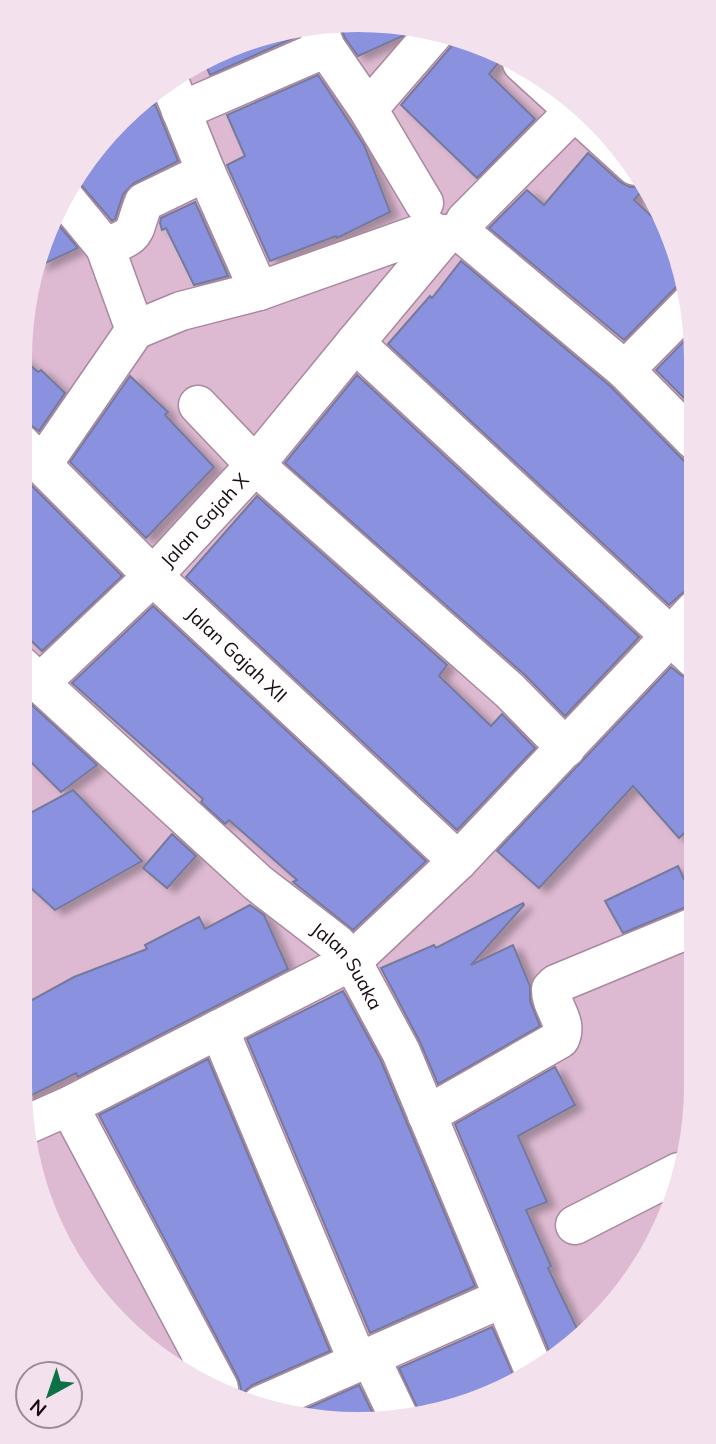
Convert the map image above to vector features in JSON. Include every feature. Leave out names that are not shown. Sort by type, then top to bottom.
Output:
[{"type":"street","points":[[259,291],[205,173],[176,97],[322,38],[445,224],[625,370],[684,430]]},
{"type":"street","points":[[368,109],[428,39]]},
{"type":"street","name":"Jalan Gajah X","points":[[32,673],[153,576],[255,465],[355,343],[445,224],[572,112]]},
{"type":"street","points":[[105,247],[128,239],[136,227],[144,202],[205,173]]},
{"type":"street","points":[[70,204],[105,247],[135,330]]},
{"type":"street","points":[[32,453],[135,330],[181,312],[259,291],[445,224]]},
{"type":"street","points":[[625,370],[682,313]]},
{"type":"street","points":[[355,343],[684,633]]},
{"type":"street","points":[[198,405],[255,465],[510,691],[566,748]]},
{"type":"street","name":"Jalan Gajah XII","points":[[32,455],[153,576],[458,861]]},
{"type":"street","points":[[33,1122],[352,961],[458,861],[566,748],[684,637]]},
{"type":"street","name":"Jalan Suaka","points":[[32,678],[258,883],[337,944],[352,961],[401,1052],[530,1363]]},
{"type":"street","points":[[427,1115],[560,1039],[564,1032],[563,1023],[551,997],[551,989],[556,984],[684,931]]},
{"type":"street","points":[[219,1029],[364,1360],[394,1411]]},
{"type":"street","points":[[69,1106],[214,1379]]},
{"type":"street","points":[[575,1224],[672,1176]]},
{"type":"street","points":[[271,1400],[503,1298]]},
{"type":"building","points":[[343,32],[404,35],[358,56]]},
{"type":"building","points":[[293,38],[210,75],[207,69],[233,56]]},
{"type":"building","points":[[451,45],[463,49],[498,63],[489,74],[535,119],[477,178],[401,105]]},
{"type":"building","points":[[318,75],[364,145],[390,212],[337,238],[336,236],[270,261],[227,165],[245,156],[227,115]]},
{"type":"building","points":[[155,104],[178,161],[134,183],[123,194],[112,221],[81,185],[99,159],[127,127]]},
{"type":"building","points":[[588,153],[620,182],[636,187],[640,193],[634,200],[652,217],[667,253],[676,287],[624,340],[489,228],[527,190],[544,205]]},
{"type":"building","points":[[195,202],[228,276],[194,285],[166,228],[162,230],[160,223],[161,218]]},
{"type":"building","points":[[59,226],[78,248],[46,263]]},
{"type":"building","points":[[461,261],[610,386],[684,461],[684,592],[669,605],[388,344],[430,296],[432,298]]},
{"type":"building","points":[[684,341],[684,398],[656,370]]},
{"type":"building","points":[[32,367],[38,372],[41,370],[65,393],[39,431],[32,426]]},
{"type":"building","points":[[357,375],[639,637],[565,716],[525,675],[285,463]]},
{"type":"building","points":[[130,376],[168,412],[165,415],[214,467],[146,538],[70,462]]},
{"type":"building","points":[[32,486],[122,576],[42,651],[32,641]]},
{"type":"building","points":[[257,496],[447,665],[439,676],[491,726],[502,714],[535,748],[457,830],[186,577]]},
{"type":"building","points":[[153,606],[426,861],[353,930],[293,882],[297,880],[229,820],[225,824],[201,802],[203,799],[72,683]]},
{"type":"building","points":[[671,667],[684,676],[684,833],[679,838],[633,786],[539,888],[497,851]]},
{"type":"building","points":[[32,705],[97,765],[61,792],[32,763]]},
{"type":"building","points":[[73,790],[142,861],[55,910],[32,889],[32,812]]},
{"type":"building","points":[[172,834],[196,856],[167,888],[143,868]]},
{"type":"building","points":[[678,866],[684,879],[684,908],[623,933],[605,901]]},
{"type":"building","points":[[523,903],[471,965],[513,945],[530,986],[530,1001],[540,1026],[438,1084],[420,1042],[381,968],[434,945],[436,948]]},
{"type":"building","points":[[250,905],[264,915],[288,969],[78,1077],[76,1073],[32,1095],[32,1000],[74,977],[147,949],[145,945],[199,917],[205,929]]},
{"type":"building","points":[[343,991],[381,1061],[475,1286],[370,1333],[247,1039]]},
{"type":"building","points":[[208,1059],[330,1351],[252,1385],[244,1392],[240,1391],[238,1378],[99,1115]]},
{"type":"building","points":[[555,1067],[575,1105],[518,1136],[547,1202],[526,1210],[551,1266],[548,1268],[577,1328],[549,1350],[455,1124]]},
{"type":"building","points":[[492,1327],[513,1373],[483,1388],[417,1407],[399,1368]]},
{"type":"building","points":[[359,1385],[372,1412],[337,1412],[307,1408]]}]
